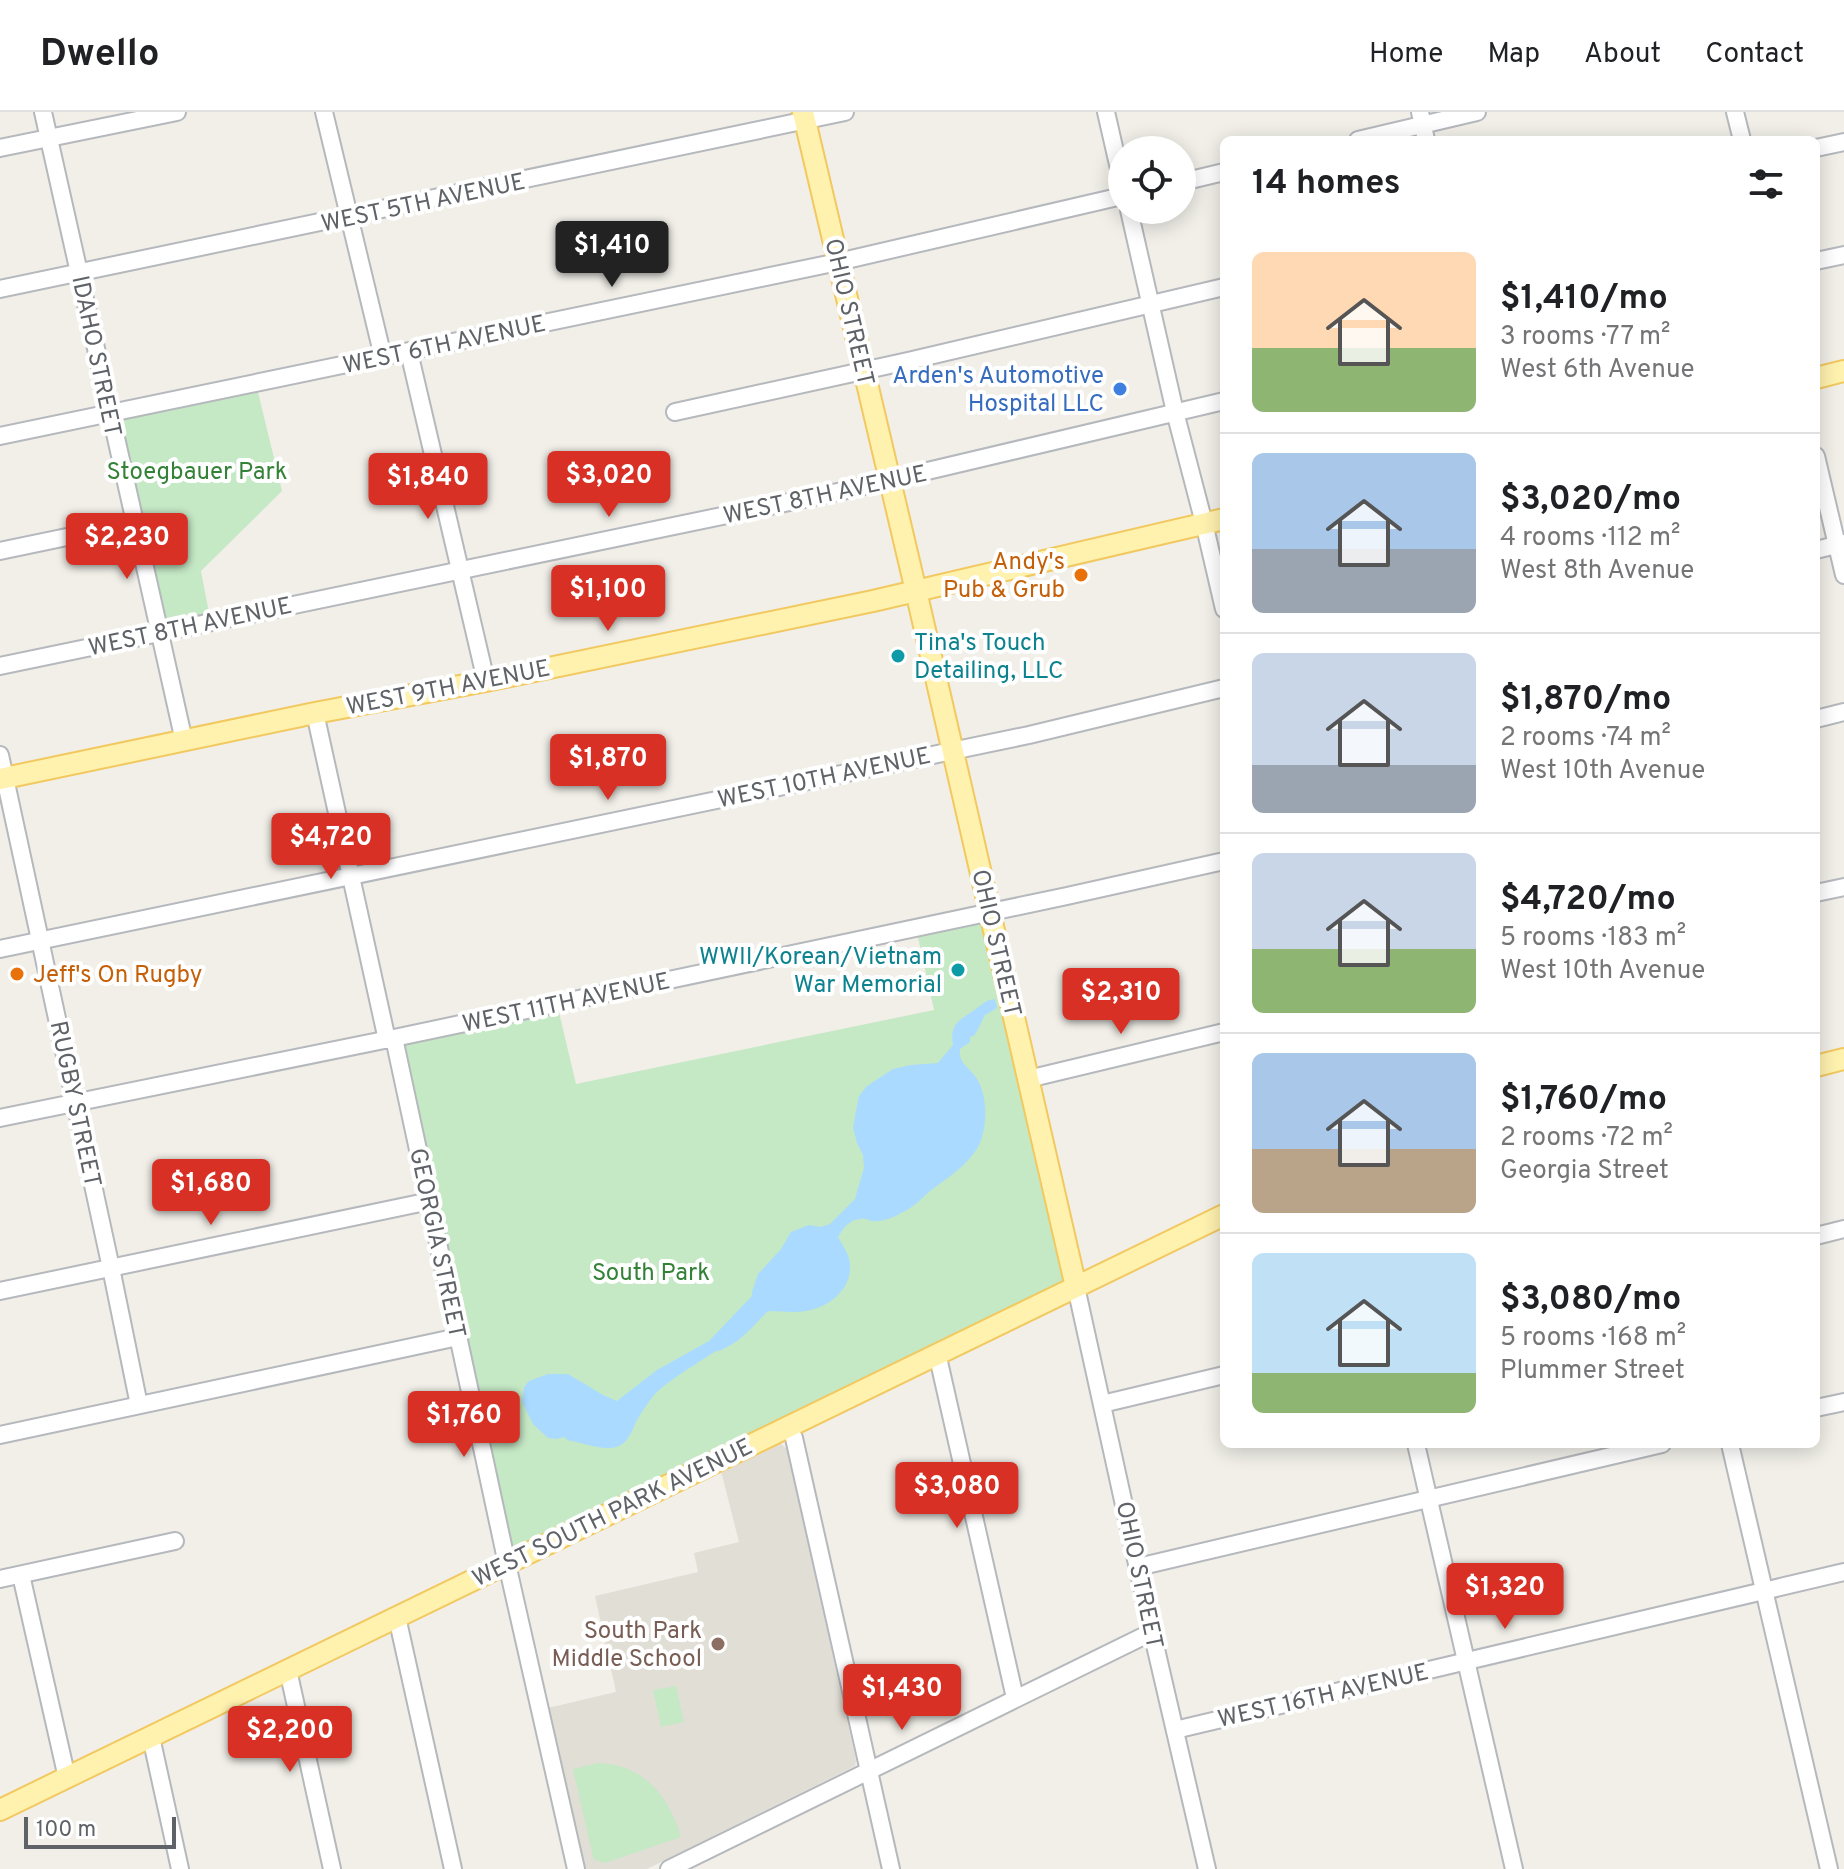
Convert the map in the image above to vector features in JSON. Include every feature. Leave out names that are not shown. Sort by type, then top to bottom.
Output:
[{"type":"main road","name":"OHIO STREET","points":[[804,117],[1076,1287]]},
{"type":"main road","points":[[1820,377],[1844,371]]},
{"type":"main road","name":"WEST 9TH AVENUE","points":[[2,778],[916,591],[1214,521]]},
{"type":"main road","points":[[1820,1065],[1844,1059]]},
{"type":"main road","name":"WEST SOUTH PARK AVENUE","points":[[0,1810],[1220,1217]]},
{"type":"street","name":"IDAHO STREET","points":[[43,112],[184,741]]},
{"type":"street","points":[[0,148],[177,112]]},
{"type":"street","points":[[324,112],[383,357]]},
{"type":"street","name":"WEST 5TH AVENUE","points":[[0,289],[350,217],[804,117],[845,112]]},
{"type":"street","points":[[1106,112],[1111,136]]},
{"type":"street","points":[[1377,136],[1477,112]]},
{"type":"street","points":[[1735,112],[1741,136]]},
{"type":"street","points":[[1820,147],[1844,142]]},
{"type":"street","points":[[1196,179],[1220,173]]},
{"type":"street","name":"WEST 6TH AVENUE","points":[[0,436],[838,262],[1108,199]]},
{"type":"street","points":[[1132,224],[1175,412],[1214,521],[1220,574]]},
{"type":"street","points":[[1820,260],[1844,255]]},
{"type":"street","points":[[675,412],[1220,288]]},
{"type":"street","points":[[409,352],[486,681]]},
{"type":"street","name":"WEST 8TH AVENUE","points":[[0,666],[890,480],[1220,402]]},
{"type":"street","points":[[1820,471],[1840,544],[1844,575]]},
{"type":"street","points":[[0,551],[134,523]]},
{"type":"street","points":[[1820,549],[1840,544]]},
{"type":"street","name":"WEST 10TH AVENUE","points":[[0,949],[1086,722],[1220,689]]},
{"type":"street","points":[[1820,718],[1844,712]]},
{"type":"street","name":"GEORGIA STREET","points":[[315,713],[430,1201],[576,1869]]},
{"type":"street","name":"RUGBY STREET","points":[[0,755],[2,778],[41,941],[139,1405]]},
{"type":"street","name":"WEST 11TH AVENUE","points":[[0,1118],[391,1039],[1220,862]]},
{"type":"street","points":[[1820,892],[1844,887]]},
{"type":"street","points":[[1028,1079],[1220,1033]]},
{"type":"street","points":[[0,1291],[430,1201]]},
{"type":"street","points":[[1820,1235],[1844,1229]]},
{"type":"street","name":"OHIO STREET","points":[[1076,1287],[1207,1869]]},
{"type":"street","points":[[0,1435],[458,1337]]},
{"type":"street","points":[[937,1353],[1015,1698]]},
{"type":"street","points":[[1102,1404],[1220,1376]]},
{"type":"street","points":[[1820,1407],[1844,1402]]},
{"type":"street","points":[[788,1425],[797,1452],[891,1869]]},
{"type":"street","points":[[1417,1448],[1514,1869]]},
{"type":"street","points":[[1138,1567],[1645,1448]]},
{"type":"street","points":[[1731,1448],[1829,1869]]},
{"type":"street","points":[[0,1579],[175,1541]]},
{"type":"street","name":"WEST 16TH AVENUE","points":[[1175,1730],[1844,1572]]},
{"type":"street","points":[[21,1575],[67,1778]]},
{"type":"street","points":[[397,1617],[453,1869]]},
{"type":"street","points":[[669,1869],[1152,1632]]},
{"type":"street","points":[[288,1670],[332,1869]]},
{"type":"street","points":[[151,1737],[180,1869]]},
{"type":"shaded area","name":"South Park Middle School","points":[[780,1443],[787,1449],[855,1766],[647,1869],[584,1869],[548,1708],[616,1692],[595,1596],[698,1572],[694,1553],[739,1542],[721,1471]]},
{"type":"green space","name":"Stoegbauer Park","points":[[256,384],[282,491],[201,571],[209,613],[172,620],[157,619],[110,414]]},
{"type":"green space","name":"South Park","points":[[989,913],[1075,1287],[507,1564],[394,1039],[557,1004],[576,1084],[934,1010],[916,928]]},
{"type":"green space","points":[[676,1686],[684,1722],[661,1727],[653,1690]]},
{"type":"green space","points":[[598,1763],[628,1769],[652,1785],[669,1808],[681,1837],[605,1863],[595,1860],[573,1769]]},
{"type":"water","points":[[995,999],[997,1008],[985,1015],[975,1035],[970,1037],[970,1042],[960,1049],[961,1058],[977,1079],[984,1098],[985,1120],[980,1142],[962,1166],[909,1209],[887,1219],[857,1219],[846,1226],[838,1237],[849,1258],[849,1275],[836,1297],[806,1311],[768,1311],[737,1341],[714,1352],[656,1393],[620,1446],[605,1448],[565,1437],[548,1438],[533,1424],[522,1402],[524,1387],[529,1381],[548,1374],[568,1374],[617,1401],[657,1370],[709,1341],[752,1296],[758,1274],[781,1249],[791,1232],[809,1225],[820,1227],[830,1224],[855,1199],[864,1168],[863,1155],[853,1127],[859,1096],[867,1086],[893,1069],[938,1063],[953,1045],[953,1031],[958,1022],[985,1002]]},
{"type":"place","name":"Arden's Automotive Hospital LLC","points":[[1120,389]]},
{"type":"place","name":"Andy's Pub & Grub","points":[[1081,575]]},
{"type":"place","name":"Tina's Touch Detailing, LLC","points":[[898,656]]},
{"type":"place","name":"WWII/Korean/Vietnam War Memorial","points":[[958,970]]},
{"type":"place","name":"Jeff's On Rugby","points":[[17,974]]},
{"type":"place","name":"South Park Middle School","points":[[718,1644]]}]
